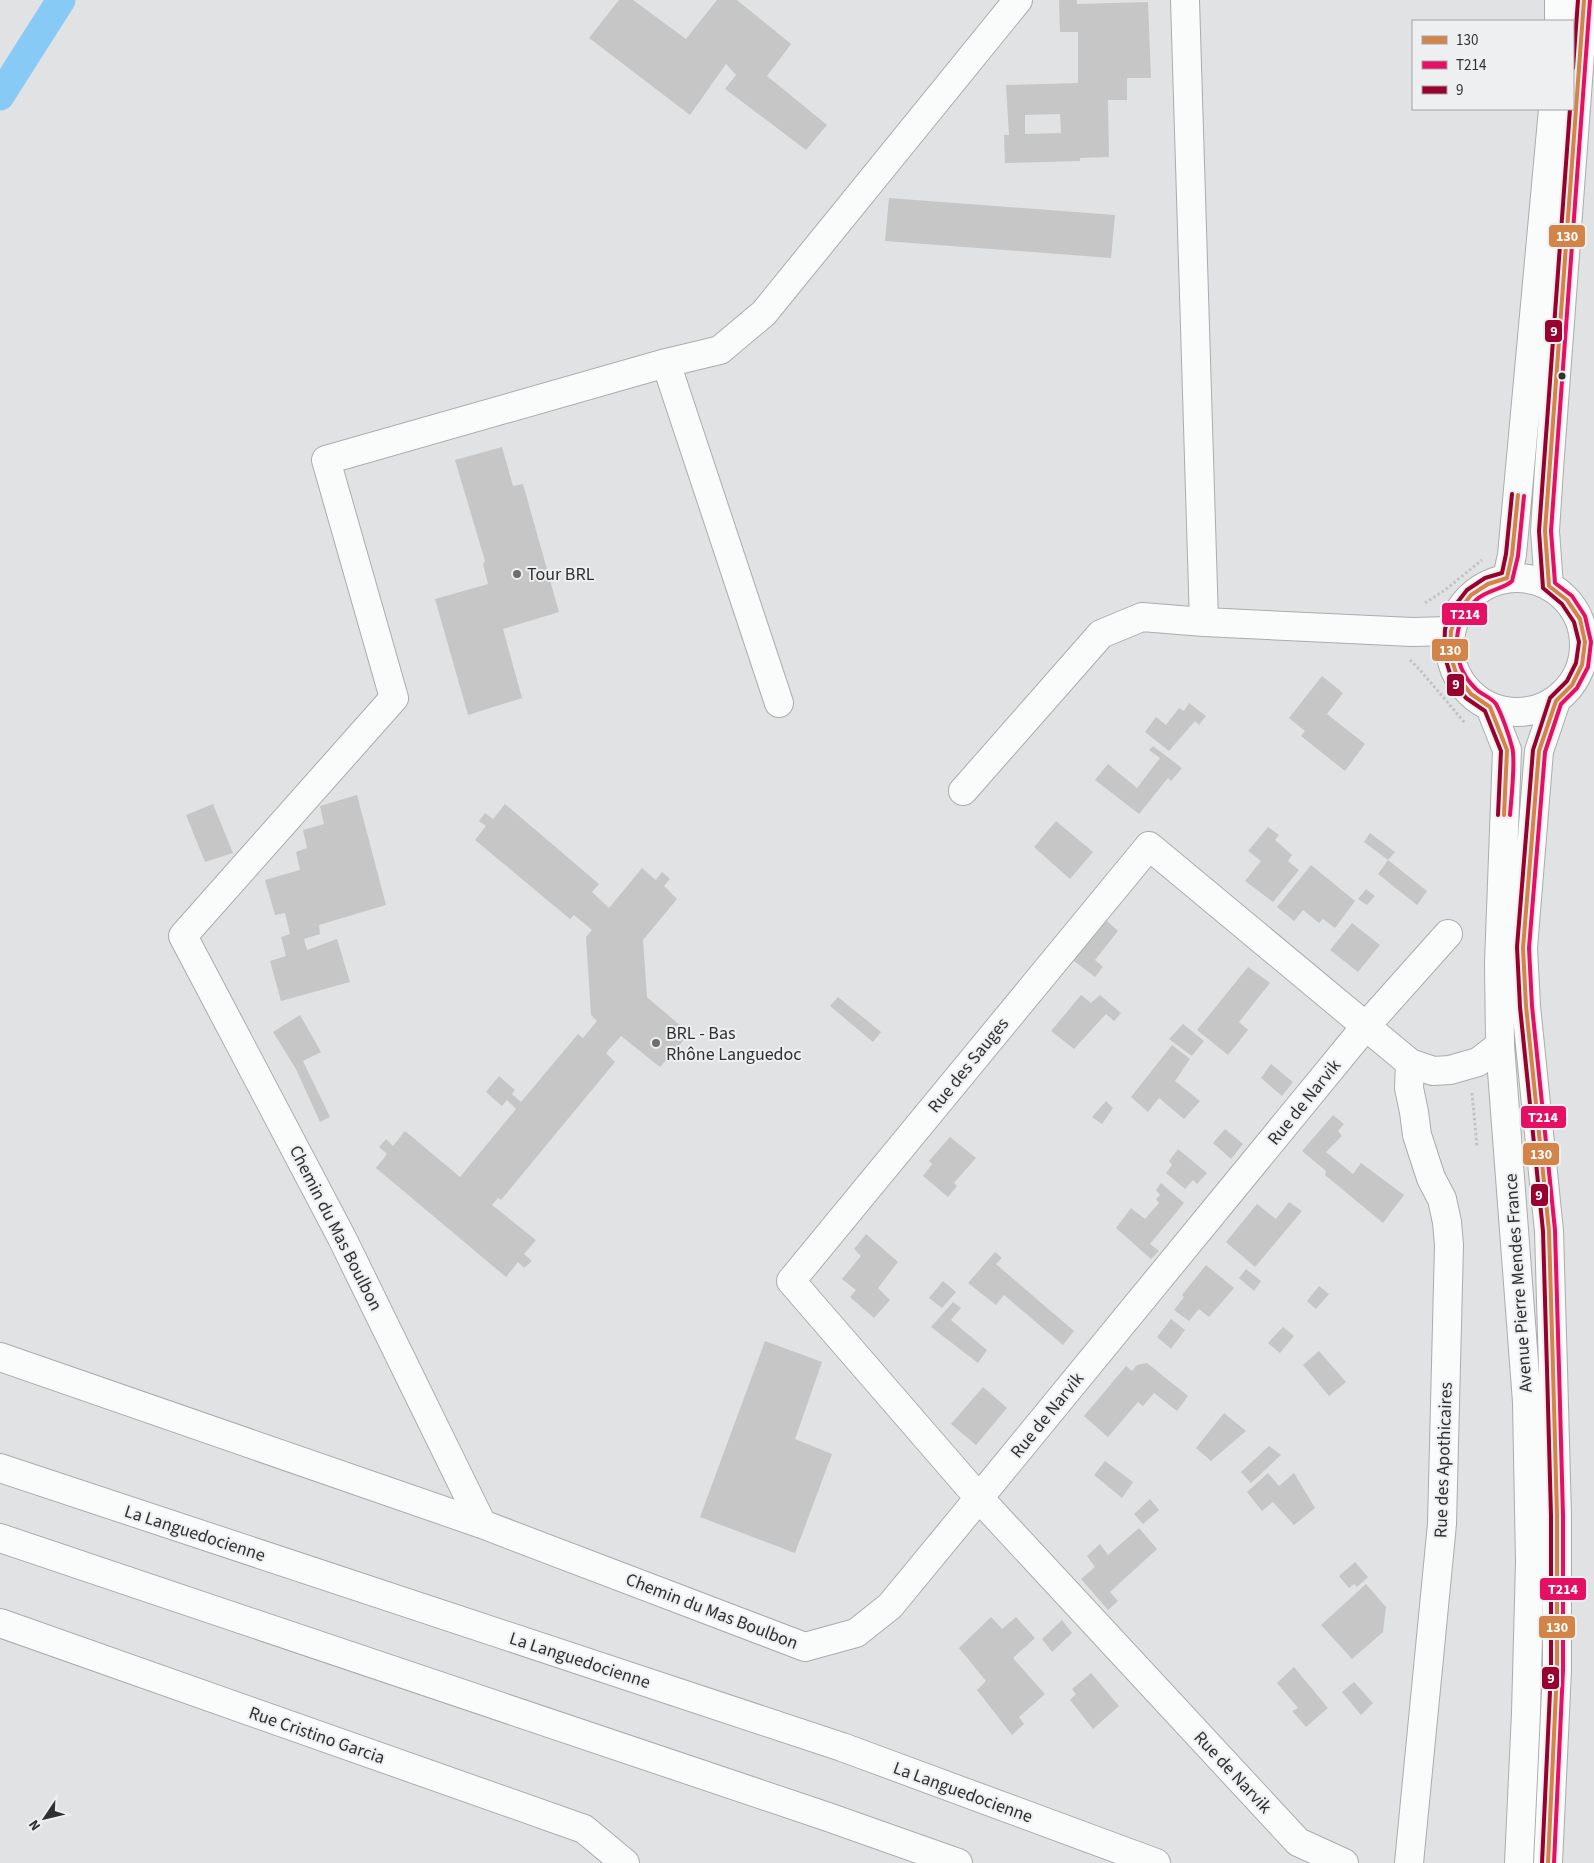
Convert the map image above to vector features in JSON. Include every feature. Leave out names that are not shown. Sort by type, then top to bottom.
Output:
[{"type":"main road","points":[[779,703],[666,363],[720,350],[764,313],[1018,0]]},
{"type":"main road","points":[[1185,0],[1204,622]]},
{"type":"main road","points":[[1558,20],[1559,0]]},
{"type":"main road","points":[[1550,586],[1545,531],[1548,469],[1584,0]]},
{"type":"main road","points":[[1507,578],[1512,555],[1553,110]]},
{"type":"main road","name":"Chemin du Mas Boulbon","points":[[482,1524],[342,1238],[183,936],[394,698],[326,460],[666,363]]},
{"type":"main road","points":[[1507,578],[1528,578],[1550,586],[1567,600],[1580,619],[1589,641],[1582,665],[1572,685],[1556,701],[1535,710],[1512,713],[1490,707],[1471,694],[1457,676],[1450,654],[1451,631],[1458,612],[1471,595],[1488,584],[1507,578]]},
{"type":"main road","points":[[963,792],[1102,634],[1142,617],[1204,622],[1412,632],[1451,631]]},
{"type":"main road","name":"Avenue Pierre Mendes France","points":[[1548,1863],[1557,1670],[1557,1516],[1552,1329],[1549,1231],[1526,1006],[1523,948],[1538,751],[1556,701]]},
{"type":"main road","name":"Avenue Pierre Mendes France","points":[[1490,707],[1507,750],[1499,963],[1500,1044],[1527,1402],[1530,1562],[1526,1713],[1519,1863]]},
{"type":"main road","name":"Rue des Sauges","points":[[979,1498],[791,1281],[1149,846],[1365,1027]]},
{"type":"main road","name":"Rue de Narvik","points":[[1344,1863],[1298,1842],[979,1498],[1365,1027],[1448,934]]},
{"type":"main road","points":[[1365,1027],[1410,1063],[1433,1071],[1450,1070],[1478,1062],[1500,1044]]},
{"type":"main road","name":"Rue des Apothicaires","points":[[1409,1863],[1442,1524],[1449,1245],[1442,1199],[1431,1178],[1416,1135],[1409,1088],[1410,1063]]},
{"type":"main road","name":"Chemin du Mas Boulbon","points":[[0,1357],[482,1524],[805,1647],[856,1633],[890,1606],[979,1498]]},
{"type":"main road","name":"La Languedocienne","points":[[0,1468],[842,1747],[1156,1863]]},
{"type":"main road","points":[[0,1538],[828,1817],[958,1863]]},
{"type":"main road","name":"Rue Cristino Garcia","points":[[0,1623],[584,1829],[625,1863]]},
{"type":"path","points":[[1471,1089],[1478,1155]]},
{"type":"building","points":[[619,0],[633,0],[686,39],[717,0],[737,0],[791,44],[767,76],[827,125],[806,150],[725,89],[736,75],[726,64],[690,115],[589,38]]},
{"type":"building","points":[[1059,0],[1077,0],[1077,4],[1148,2],[1151,78],[1127,78],[1127,100],[1108,100],[1109,157],[1080,158],[1080,161],[1005,163],[1004,135],[1009,135],[1006,85],[1078,83],[1078,32],[1060,32]],"holes":[[[1060,114],[1061,133],[1025,134],[1025,115]]]},
{"type":"building","points":[[889,198],[1115,215],[1111,258],[885,241]]},
{"type":"building","name":"Tour BRL","points":[[502,447],[513,486],[523,484],[559,612],[503,629],[522,698],[468,715],[435,599],[488,584],[483,564],[485,561],[455,460]]},
{"type":"building","points":[[1322,676],[1343,693],[1327,714],[1365,744],[1345,771],[1301,736],[1305,731],[1289,718]]},
{"type":"building","points":[[1189,703],[1206,716],[1199,725],[1195,721],[1169,751],[1145,732],[1156,717],[1166,725],[1179,708],[1184,711]]},
{"type":"building","points":[[1153,746],[1182,768],[1171,781],[1168,778],[1139,814],[1095,780],[1108,764],[1137,788],[1160,758],[1149,750]]},
{"type":"building","points":[[357,795],[386,905],[319,925],[320,934],[304,939],[307,950],[337,939],[350,982],[281,1001],[270,961],[286,956],[281,937],[290,934],[285,913],[275,915],[265,880],[300,870],[296,852],[307,848],[303,830],[324,824],[320,806]]},
{"type":"building","points":[[213,804],[233,853],[205,862],[186,815]]},
{"type":"building","name":"BRL - Bas Rhône Languedoc","points":[[505,804],[599,884],[592,892],[609,908],[642,868],[656,880],[662,872],[670,879],[664,886],[677,899],[643,940],[647,997],[689,1033],[678,1047],[685,1052],[680,1060],[672,1054],[660,1067],[621,1036],[606,1053],[615,1062],[501,1200],[498,1198],[492,1205],[536,1240],[524,1254],[532,1261],[524,1268],[518,1262],[506,1277],[376,1168],[387,1154],[379,1147],[386,1139],[393,1146],[405,1131],[460,1177],[516,1109],[507,1100],[502,1106],[486,1092],[499,1076],[515,1090],[512,1094],[521,1102],[578,1034],[583,1038],[597,1021],[591,1015],[586,937],[592,930],[574,915],[570,919],[475,840],[486,826],[479,821],[485,813],[493,819]]},
{"type":"building","points":[[1056,821],[1093,852],[1070,879],[1034,847]]},
{"type":"building","points":[[1268,827],[1279,835],[1275,840],[1292,855],[1288,861],[1299,870],[1273,902],[1245,881],[1261,861],[1248,851]]},
{"type":"building","points":[[1370,833],[1395,852],[1388,860],[1364,842]]},
{"type":"building","points":[[1388,860],[1427,891],[1417,905],[1378,874]]},
{"type":"building","points":[[1311,865],[1355,901],[1335,928],[1323,919],[1319,923],[1303,910],[1294,921],[1277,907]]},
{"type":"building","points":[[1366,889],[1375,896],[1367,905],[1358,899]]},
{"type":"building","points":[[1106,920],[1118,931],[1095,960],[1103,967],[1095,977],[1073,960]]},
{"type":"building","points":[[1352,923],[1380,945],[1358,972],[1330,950]]},
{"type":"building","points":[[1248,967],[1270,983],[1239,1022],[1248,1030],[1228,1055],[1197,1030]]},
{"type":"building","points":[[1081,995],[1091,1003],[1100,995],[1121,1013],[1114,1021],[1106,1014],[1074,1049],[1051,1031]]},
{"type":"building","points":[[838,997],[881,1032],[873,1042],[830,1006]]},
{"type":"building","points":[[300,1015],[321,1052],[303,1061],[330,1117],[320,1122],[296,1069],[273,1032]]},
{"type":"building","points":[[1183,1024],[1204,1041],[1192,1056],[1169,1039]]},
{"type":"building","points":[[1172,1045],[1190,1059],[1175,1081],[1200,1101],[1184,1119],[1159,1098],[1148,1112],[1131,1097]]},
{"type":"building","points":[[1271,1064],[1293,1082],[1282,1096],[1261,1078]]},
{"type":"building","points":[[1106,1101],[1113,1108],[1102,1124],[1092,1117]]},
{"type":"building","points":[[1333,1115],[1344,1124],[1338,1131],[1342,1136],[1326,1152],[1353,1174],[1361,1163],[1404,1195],[1383,1223],[1325,1175],[1326,1171],[1302,1151]]},
{"type":"building","points":[[1225,1129],[1243,1144],[1231,1159],[1213,1143]]},
{"type":"building","points":[[950,1137],[976,1158],[954,1183],[957,1186],[948,1197],[923,1176],[932,1164],[929,1161]]},
{"type":"building","points":[[1178,1149],[1207,1173],[1197,1184],[1193,1180],[1185,1189],[1166,1173],[1172,1165],[1169,1161]]},
{"type":"building","points":[[1161,1183],[1184,1203],[1150,1244],[1159,1251],[1151,1259],[1116,1228],[1131,1208],[1145,1219],[1159,1203],[1156,1199],[1160,1195],[1156,1190]]},
{"type":"building","points":[[1289,1202],[1302,1211],[1255,1267],[1226,1242],[1257,1204],[1276,1219]]},
{"type":"building","points":[[866,1234],[898,1262],[878,1288],[890,1300],[874,1318],[850,1297],[856,1290],[842,1279],[861,1256],[854,1249]]},
{"type":"building","points":[[995,1252],[1002,1258],[996,1264],[1074,1331],[1063,1345],[1004,1295],[996,1305],[968,1283]]},
{"type":"building","points":[[1206,1265],[1234,1288],[1209,1317],[1199,1309],[1189,1321],[1174,1310],[1184,1297],[1182,1295]]},
{"type":"building","points":[[1246,1269],[1261,1281],[1254,1291],[1239,1278]]},
{"type":"building","points":[[943,1281],[956,1292],[942,1308],[929,1298]]},
{"type":"building","points":[[1319,1286],[1329,1294],[1316,1309],[1307,1301]]},
{"type":"building","points":[[953,1302],[961,1308],[951,1320],[987,1350],[978,1363],[931,1327]]},
{"type":"building","points":[[1171,1319],[1185,1330],[1171,1349],[1157,1337]]},
{"type":"building","points":[[1283,1327],[1294,1336],[1280,1353],[1268,1343]]},
{"type":"building","points":[[765,1341],[822,1362],[795,1439],[832,1454],[795,1553],[700,1517]]},
{"type":"building","points":[[1319,1351],[1346,1382],[1329,1396],[1303,1365]]},
{"type":"building","points":[[1147,1363],[1188,1396],[1177,1411],[1154,1393],[1143,1406],[1138,1402],[1108,1437],[1084,1416],[1126,1366],[1132,1371],[1137,1365]]},
{"type":"building","points":[[983,1387],[1007,1408],[976,1445],[951,1424]]},
{"type":"building","points":[[1224,1413],[1246,1431],[1211,1461],[1196,1448]]},
{"type":"building","points":[[1269,1446],[1281,1455],[1251,1483],[1241,1472]]},
{"type":"building","points":[[1105,1461],[1133,1482],[1122,1498],[1094,1475]]},
{"type":"building","points":[[1268,1473],[1279,1486],[1294,1473],[1315,1508],[1294,1525],[1273,1502],[1262,1511],[1247,1492]]},
{"type":"building","points":[[1150,1499],[1159,1510],[1143,1524],[1134,1514]]},
{"type":"building","points":[[1139,1528],[1157,1549],[1110,1592],[1118,1601],[1108,1610],[1081,1579],[1095,1567],[1087,1556],[1100,1544],[1108,1555]]},
{"type":"building","points":[[1355,1562],[1368,1577],[1357,1587],[1354,1584],[1349,1588],[1339,1576]]},
{"type":"building","points":[[1366,1584],[1386,1607],[1383,1632],[1352,1659],[1321,1625]]},
{"type":"building","points":[[991,1617],[1002,1629],[1016,1617],[1035,1638],[1013,1658],[1045,1694],[1019,1717],[1024,1724],[1012,1735],[977,1690],[986,1681],[959,1648]]},
{"type":"building","points":[[1062,1620],[1072,1633],[1052,1652],[1042,1639]]},
{"type":"building","points":[[1294,1667],[1328,1708],[1306,1727],[1292,1711],[1298,1708],[1277,1683]]},
{"type":"building","points":[[1091,1673],[1119,1706],[1093,1729],[1070,1700],[1076,1694],[1072,1689]]},
{"type":"building","points":[[1354,1682],[1373,1703],[1361,1715],[1342,1692]]},
{"type":"waterway","points":[[0,96],[61,0]]},
{"type":"transit line","name":"9","points":[[1574,54],[1578,0]]},
{"type":"transit line","name":"130","points":[[1548,1863],[1557,1670],[1557,1516],[1553,1369],[1549,1231],[1526,1006],[1523,948],[1539,751],[1556,701],[1572,685],[1582,665],[1585,642],[1580,619],[1567,600],[1549,586],[1545,531],[1584,0]]},
{"type":"transit line","name":"T214","points":[[1554,1863],[1563,1670],[1563,1516],[1559,1369],[1555,1230],[1532,1006],[1529,948],[1545,752],[1561,704],[1577,688],[1588,667],[1591,642],[1585,616],[1572,596],[1555,583],[1551,531],[1590,0]]},
{"type":"transit line","name":"9","points":[[1542,1863],[1551,1670],[1551,1516],[1547,1369],[1543,1231],[1520,1007],[1517,947],[1533,750],[1550,698],[1567,681],[1576,663],[1579,642],[1574,622],[1562,604],[1543,588],[1539,531],[1570,110]]},
{"type":"transit line","name":"9","points":[[1498,815],[1501,751],[1485,711],[1466,698],[1452,680],[1444,654],[1445,629],[1453,608],[1467,590],[1485,578],[1502,573],[1506,554],[1512,494]]},
{"type":"transit line","name":"130","points":[[1504,815],[1507,750],[1490,707],[1471,694],[1457,676],[1450,654],[1451,631],[1458,612],[1471,595],[1488,584],[1507,578],[1512,555],[1518,495]]},
{"type":"transit line","name":"T214","points":[[1510,815],[1514,761],[1509,737],[1496,704],[1477,690],[1467,678],[1461,667],[1457,644],[1461,620],[1468,609],[1480,597],[1512,581],[1518,556],[1524,496]]},
{"type":"place","name":"Tour BRL","points":[[517,574]]},
{"type":"place","name":"BRL - Bas Rhône Languedoc","points":[[656,1043]]}]
